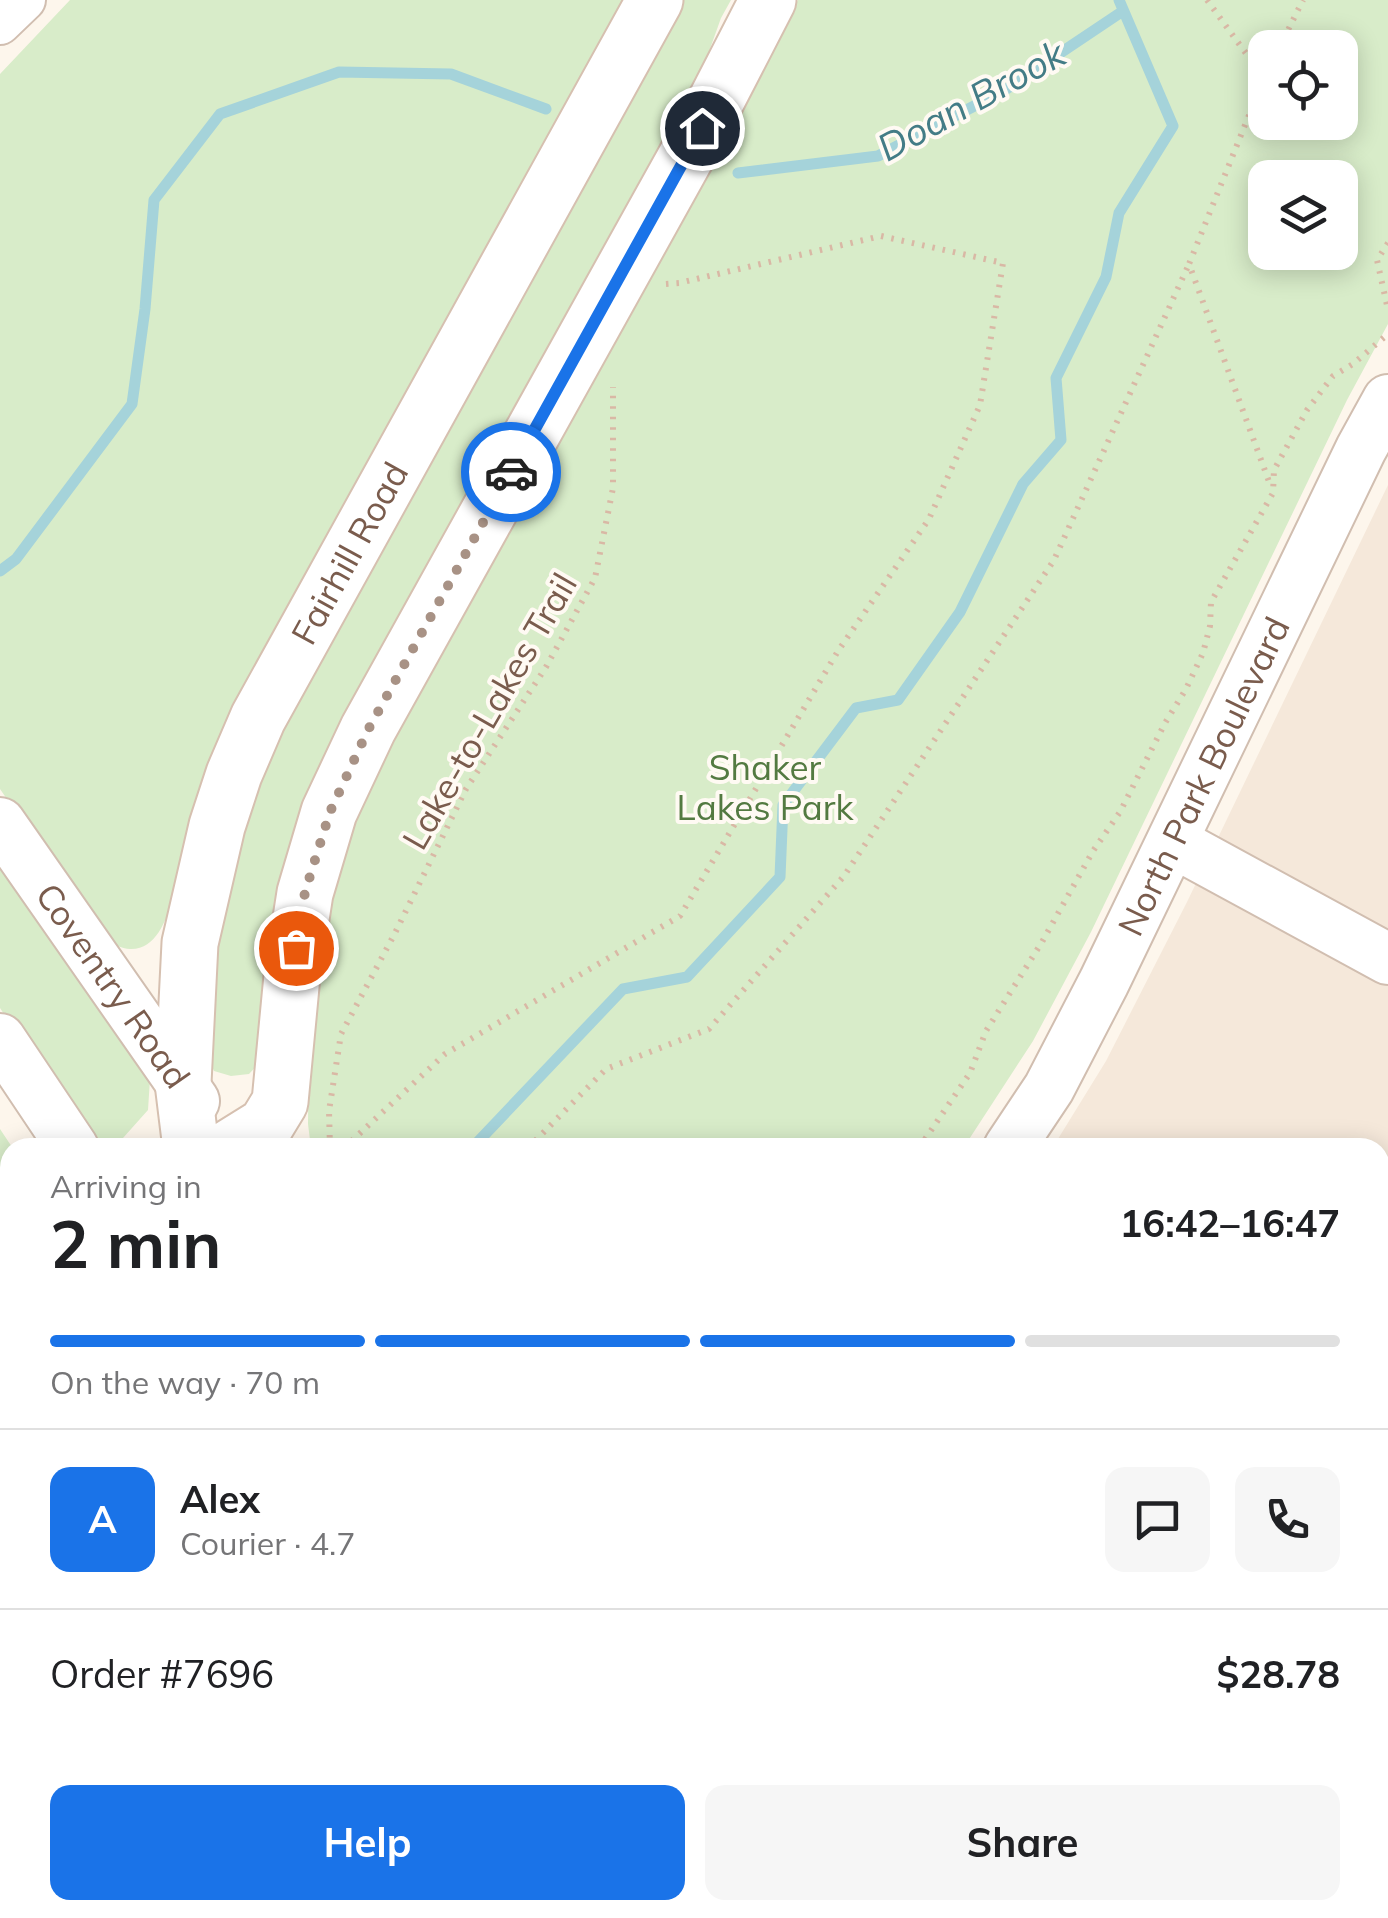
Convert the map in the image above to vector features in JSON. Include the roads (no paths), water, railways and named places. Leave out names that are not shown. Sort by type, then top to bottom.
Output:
[{"type":"main road","name":"Fairhill Road","points":[[190,1138],[184,1084],[190,943],[217,826],[234,774],[258,718],[655,0]]},
{"type":"main road","points":[[244,1138],[266,1126],[280,1102],[305,892],[330,812],[368,730],[702,128],[768,0]]},
{"type":"street","points":[[0,24],[25,0]]},
{"type":"street","name":"North Park Boulevard","points":[[1016,1138],[1049,1088],[1174,842],[1388,400]]},
{"type":"street","name":"Coventry Road","points":[[0,823],[219,1138]]},
{"type":"street","points":[[1174,842],[1388,959]]},
{"type":"street","points":[[0,1039],[66,1138]]},
{"type":"waterway","points":[[481,1138],[623,989],[687,977],[780,877],[783,805],[856,708],[898,700],[960,612],[1023,484],[1061,440],[1056,378],[1106,277],[1119,213],[1173,126],[1119,0]]},
{"type":"waterway","name":"Doan Brook","points":[[738,173],[878,156],[1005,90],[1123,11]]},
{"type":"waterway","name":"Doan Brook","points":[[0,571],[16,559],[132,404],[154,200],[220,114],[339,72],[451,74],[546,109]]},
{"type":"park label","name":"Shaker Lakes Park","points":[[765,787]]}]
